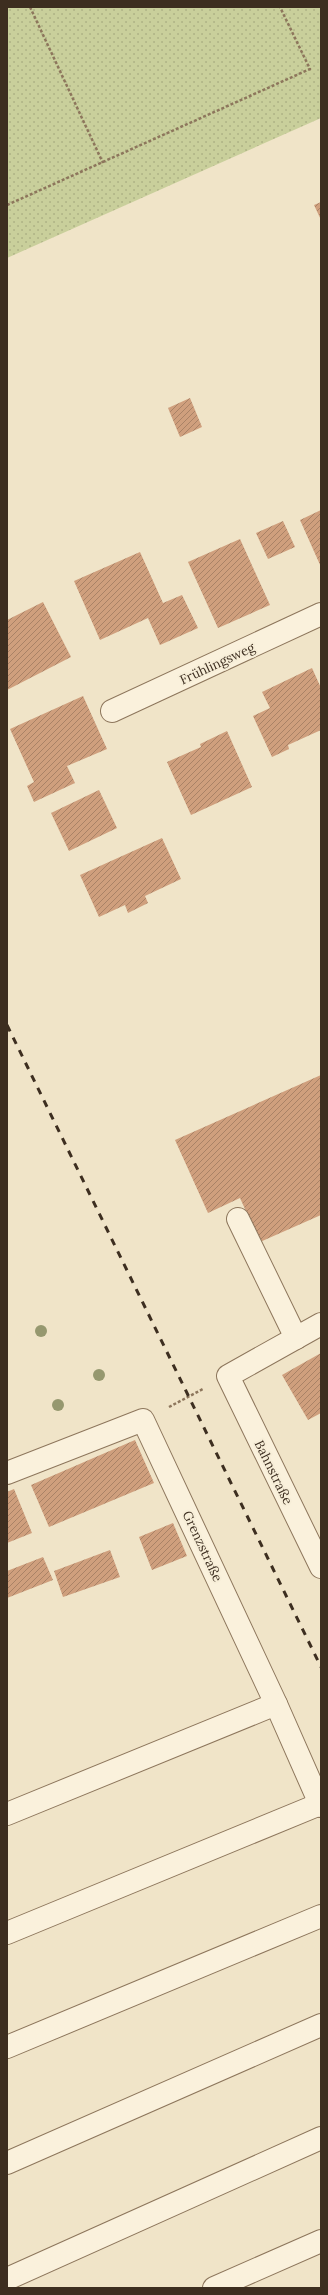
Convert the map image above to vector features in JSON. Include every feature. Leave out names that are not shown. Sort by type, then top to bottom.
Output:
[{"type":"street","name":"Frühlingsweg","points":[[112,711],[321,614]]},
{"type":"street","points":[[238,1219],[296,1338]]},
{"type":"street","points":[[228,1376],[321,1324]]},
{"type":"street","name":"Bahnstraße","points":[[228,1376],[321,1568]]},
{"type":"street","points":[[7,1473],[143,1420]]},
{"type":"street","name":"Grenzstraße","points":[[143,1420],[276,1704],[320,1805]]},
{"type":"street","points":[[7,1814],[276,1704]]},
{"type":"street","points":[[7,1933],[320,1805]]},
{"type":"street","points":[[7,2047],[321,1916]]},
{"type":"street","points":[[7,2163],[321,2025]]},
{"type":"street","points":[[7,2279],[321,2138]]},
{"type":"street","points":[[214,2288],[321,2241]]},
{"type":"path","points":[[30,7],[103,163]]},
{"type":"path","points":[[7,205],[310,69],[280,7]]},
{"type":"path","points":[[143,1420],[228,1376]]},
{"type":"green space","points":[[7,7],[321,7],[321,118],[7,258]]},
{"type":"building","points":[[321,202],[321,220],[314,205]]},
{"type":"building","points":[[190,398],[202,427],[180,437],[168,408]]},
{"type":"building","points":[[321,510],[321,567],[300,520]]},
{"type":"building","points":[[283,521],[295,547],[268,559],[256,533]]},
{"type":"building","points":[[240,539],[270,605],[218,628],[188,562]]},
{"type":"building","points":[[140,552],[163,603],[182,595],[198,628],[160,645],[148,618],[100,640],[74,581]]},
{"type":"building","points":[[43,602],[71,657],[7,690],[7,620]]},
{"type":"building","points":[[312,668],[321,688],[321,730],[288,745],[289,749],[272,757],[253,716],[270,708],[262,692]]},
{"type":"building","points":[[83,696],[107,749],[67,766],[75,783],[34,802],[27,786],[34,782],[10,729]]},
{"type":"building","points":[[227,731],[252,787],[191,815],[167,762],[201,747],[200,744]]},
{"type":"building","points":[[99,790],[117,828],[69,851],[51,813]]},
{"type":"building","points":[[162,838],[181,879],[145,896],[148,903],[128,913],[125,905],[99,917],[80,875]]},
{"type":"building","points":[[321,1075],[321,1215],[260,1242],[240,1198],[208,1213],[175,1140]]},
{"type":"building","points":[[321,1353],[321,1413],[308,1420],[282,1375]]},
{"type":"building","points":[[135,1440],[154,1483],[49,1527],[31,1485]]},
{"type":"building","points":[[14,1489],[32,1533],[7,1543],[7,1492]]},
{"type":"building","points":[[173,1523],[187,1556],[152,1570],[139,1537]]},
{"type":"building","points":[[110,1550],[120,1577],[63,1597],[54,1571]]},
{"type":"building","points":[[43,1557],[53,1580],[7,1598],[7,1571]]},
{"type":"railway","points":[[7,1025],[321,1667]]}]
